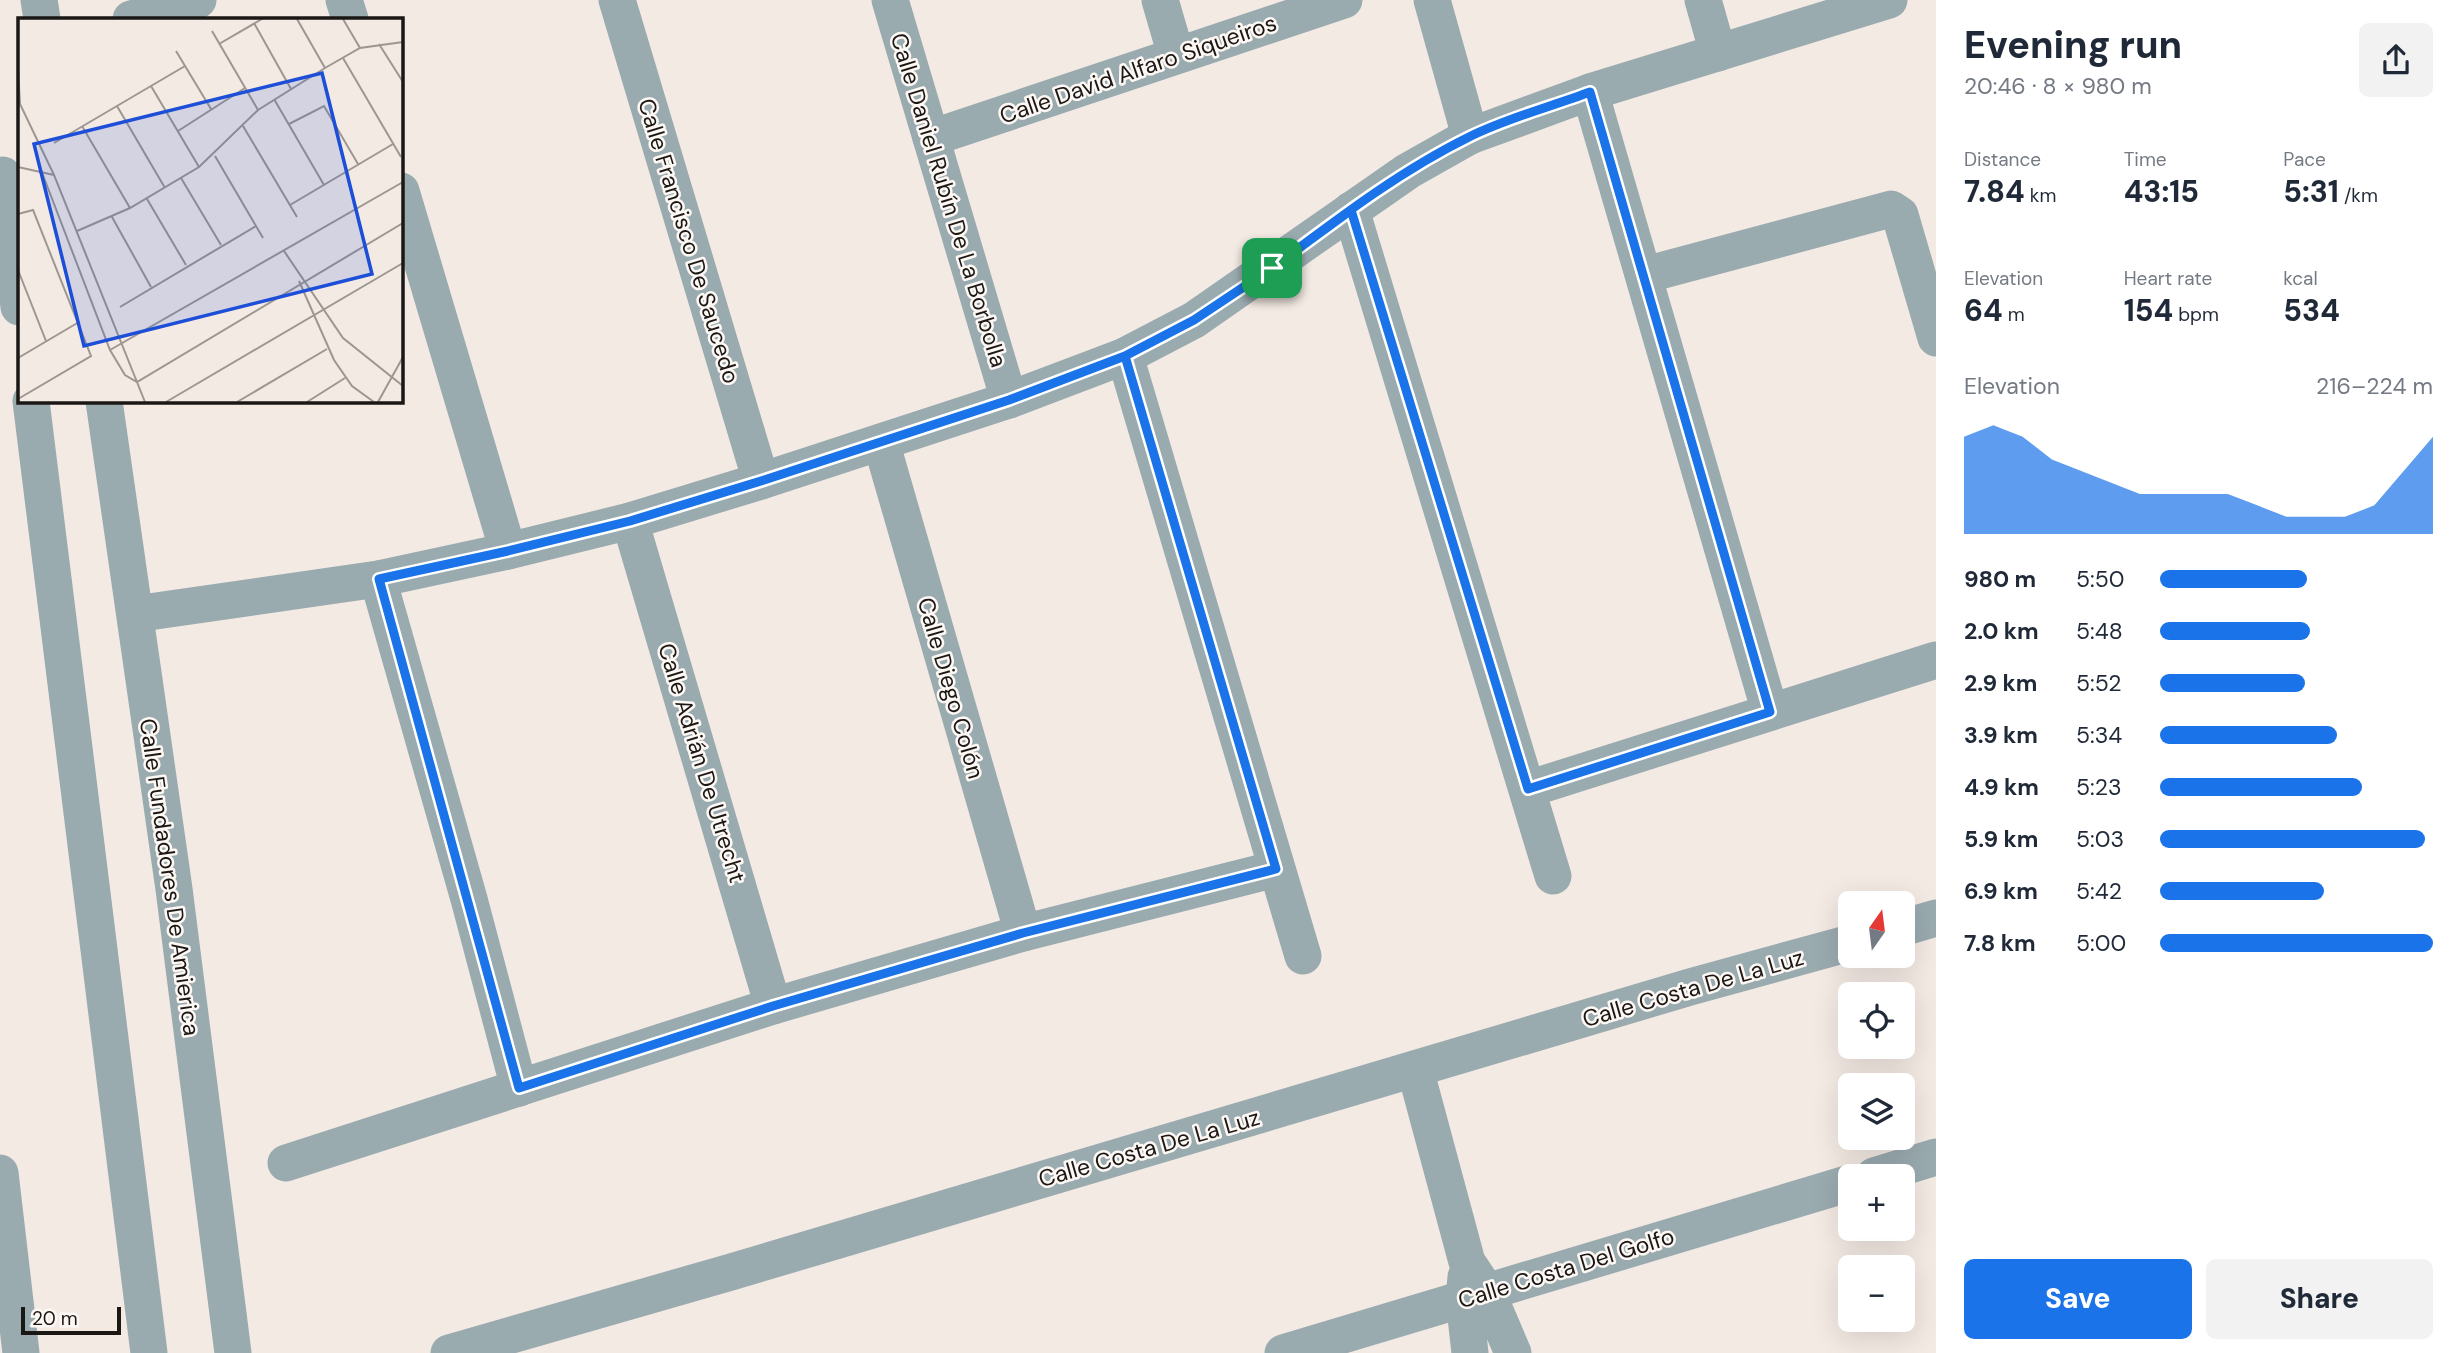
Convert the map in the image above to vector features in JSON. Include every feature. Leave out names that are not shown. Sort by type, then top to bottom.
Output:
[{"type":"street","points":[[39,0],[42,18]]},
{"type":"street","points":[[135,18],[198,0]]},
{"type":"street","points":[[344,0],[350,18]]},
{"type":"street","name":"Calle Francisco De Saucedo","points":[[617,0],[761,481]]},
{"type":"street","name":"Calle Daniel Rubín De La Borbolla","points":[[890,0],[1009,400]]},
{"type":"street","points":[[1160,0],[1176,55]]},
{"type":"street","name":"Calle David Alfaro Siqueiros","points":[[931,138],[1344,0]]},
{"type":"street","points":[[1432,0],[1471,136]]},
{"type":"street","points":[[1703,0],[1718,52]]},
{"type":"street","points":[[135,614],[379,579],[508,551],[630,521],[1009,400],[1125,356],[1194,320],[1408,171],[1471,136],[1590,92],[1889,0]]},
{"type":"street","points":[[1590,92],[1770,712]]},
{"type":"street","points":[[7,178],[18,296]]},
{"type":"street","points":[[402,194],[508,551]]},
{"type":"street","points":[[1645,275],[1891,209],[1899,215],[1936,338]]},
{"type":"street","points":[[1351,210],[1553,876]]},
{"type":"street","points":[[1125,356],[1303,956]]},
{"type":"street","points":[[31,402],[149,1353]]},
{"type":"street","name":"Calle Fundadores De Amierica","points":[[104,402],[174,889],[233,1353]]},
{"type":"street","name":"Calle Diego Colón","points":[[881,442],[1023,933]]},
{"type":"street","name":"Calle Adrián De Utrecht","points":[[630,521],[773,1006]]},
{"type":"street","points":[[379,579],[519,1088]]},
{"type":"street","points":[[1528,789],[1936,660]]},
{"type":"street","points":[[286,1163],[773,1006],[1023,933],[1276,869]]},
{"type":"street","points":[[1915,924],[1936,918]]},
{"type":"street","name":"Calle Costa De La Luz","points":[[449,1353],[1838,946]]},
{"type":"street","points":[[1415,1069],[1475,1296],[1470,1353]]},
{"type":"street","points":[[1913,1164],[1936,1157]]},
{"type":"street","name":"Calle Costa Del Golfo","points":[[1283,1353],[1838,1187]]},
{"type":"street","points":[[1,1189],[21,1353]]},
{"type":"street","points":[[1475,1296],[1513,1353]]},
{"type":"route","points":[[1272,268],[1194,320],[1125,356],[1009,400],[630,521],[379,579],[519,1088],[773,1006],[1023,933],[1276,869],[1125,356],[1194,320],[1272,268],[1351,210],[1528,789],[1770,712],[1590,92],[1471,136],[1408,171],[1351,210],[1272,268]]}]
